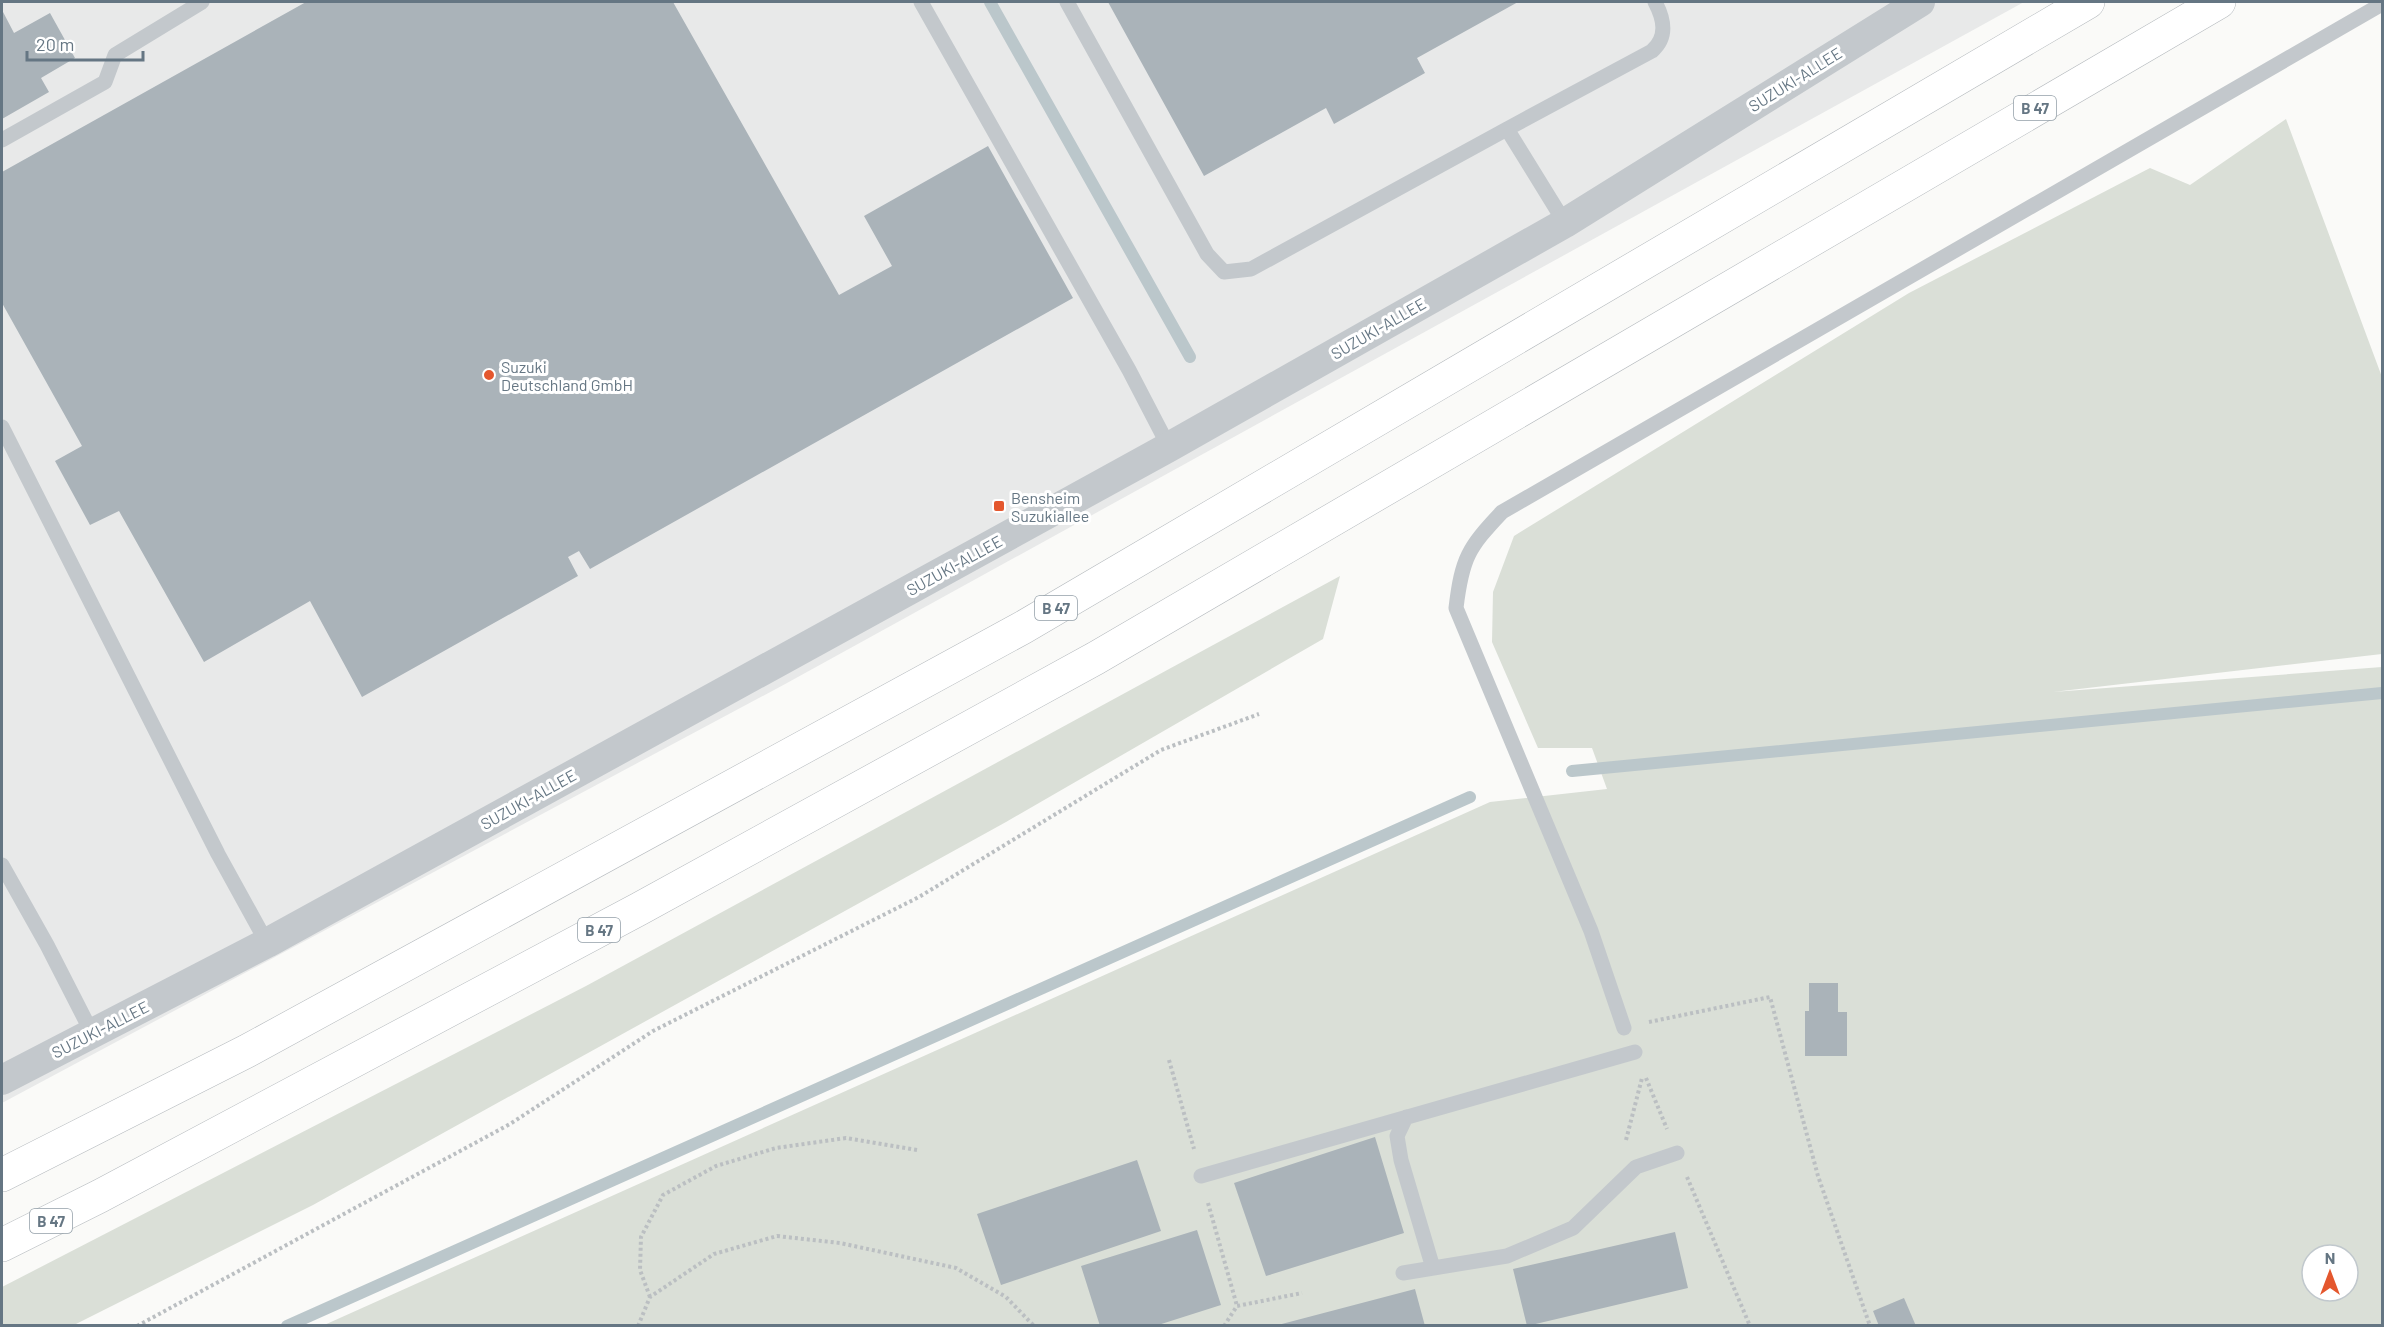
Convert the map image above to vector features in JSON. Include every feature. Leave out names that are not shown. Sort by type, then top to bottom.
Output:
[{"type":"highway","name":"B 47","points":[[2,1175],[247,1051],[1022,628],[2088,2]]},
{"type":"highway","name":"B 47","points":[[2,1245],[100,1196],[639,909],[1096,658],[2219,2]]},
{"type":"street","name":"SUZUKI-ALLEE","points":[[2,1080],[267,943],[1169,447],[1565,223],[1920,2]]},
{"type":"lane","points":[[2,140],[105,82],[115,55],[202,2]]},
{"type":"lane","points":[[921,2],[1124,360],[1169,447]]},
{"type":"lane","points":[[1067,2],[1207,254],[1224,272],[1251,269],[1652,51],[1659,45],[1664,23],[1655,2]]},
{"type":"lane","points":[[1624,1028],[1591,931],[1456,608],[1460,575],[1473,543],[1502,512],[2382,4]]},
{"type":"lane","points":[[1507,129],[1565,223]]},
{"type":"lane","points":[[2,427],[218,854],[267,943]]},
{"type":"lane","points":[[2,865],[47,945],[92,1033]]},
{"type":"lane","points":[[1201,1176],[1635,1052]]},
{"type":"lane","points":[[1406,1117],[1397,1136],[1433,1268]]},
{"type":"lane","points":[[1404,1273],[1507,1256],[1573,1228],[1636,1167],[1677,1153]]},
{"type":"path","points":[[137,1326],[510,1124],[653,1031],[920,897],[1161,750],[1259,714]]},
{"type":"path","points":[[1624,1028],[1770,997],[1818,1176],[1870,1326]]},
{"type":"path","points":[[1616,1188],[1643,1072]]},
{"type":"path","points":[[650,1297],[640,1270],[641,1238],[663,1195],[716,1166],[776,1148],[846,1138],[917,1150]]},
{"type":"path","points":[[638,1326],[650,1297],[714,1254],[777,1236],[840,1243],[956,1268],[1006,1297],[1034,1326]]},
{"type":"path","points":[[1224,1326],[1237,1306],[1302,1293]]},
{"type":"shaded area","points":[[2,2],[2024,2],[787,683],[2,1103]]},
{"type":"shaded area","points":[[2286,119],[2382,377],[2382,654],[2053,692],[2382,667],[2382,1325],[322,1326],[1490,802],[1607,789],[1592,748],[1538,748],[1492,642],[1493,592],[1514,536],[1909,293],[2150,168],[2190,185]]},
{"type":"shaded area","points":[[1340,576],[1323,639],[1006,822],[313,1205],[74,1325],[2,1325],[2,1287],[586,986]]},
{"type":"building","name":"Suzuki Deutschland GmbH","points":[[306,2],[673,2],[839,295],[892,266],[864,216],[988,146],[1073,298],[590,569],[579,551],[568,557],[578,576],[362,697],[310,601],[204,662],[119,511],[90,525],[55,461],[82,446],[2,303],[2,172]]},
{"type":"building","points":[[1108,2],[1518,2],[1417,58],[1425,73],[1334,124],[1326,108],[1204,176]]},
{"type":"building","points":[[2,10],[14,33],[50,13],[75,58],[41,78],[49,92],[2,119]]},
{"type":"building","points":[[1809,983],[1838,983],[1838,1012],[1847,1012],[1847,1056],[1805,1056],[1805,1011],[1809,1011]]},
{"type":"building","points":[[1375,1137],[1404,1233],[1266,1276],[1234,1183]]},
{"type":"building","points":[[1137,1160],[1161,1231],[1001,1285],[977,1214]]},
{"type":"building","points":[[1197,1230],[1221,1305],[1155,1326],[1100,1326],[1081,1266]]},
{"type":"building","points":[[1675,1232],[1688,1288],[1527,1326],[1513,1269]]},
{"type":"building","points":[[1415,1289],[1425,1326],[1278,1326],[1278,1325]]},
{"type":"building","points":[[1904,1298],[1916,1326],[1879,1326],[1873,1311]]},
{"type":"waterway","points":[[990,2],[1190,357]]},
{"type":"waterway","points":[[1572,771],[2382,693]]},
{"type":"waterway","points":[[287,1326],[1470,797]]},
{"type":"place","name":"Suzuki Deutschland GmbH","points":[[489,375]]},
{"type":"place","name":"Bensheim Suzukiallee","points":[[999,506]]}]
